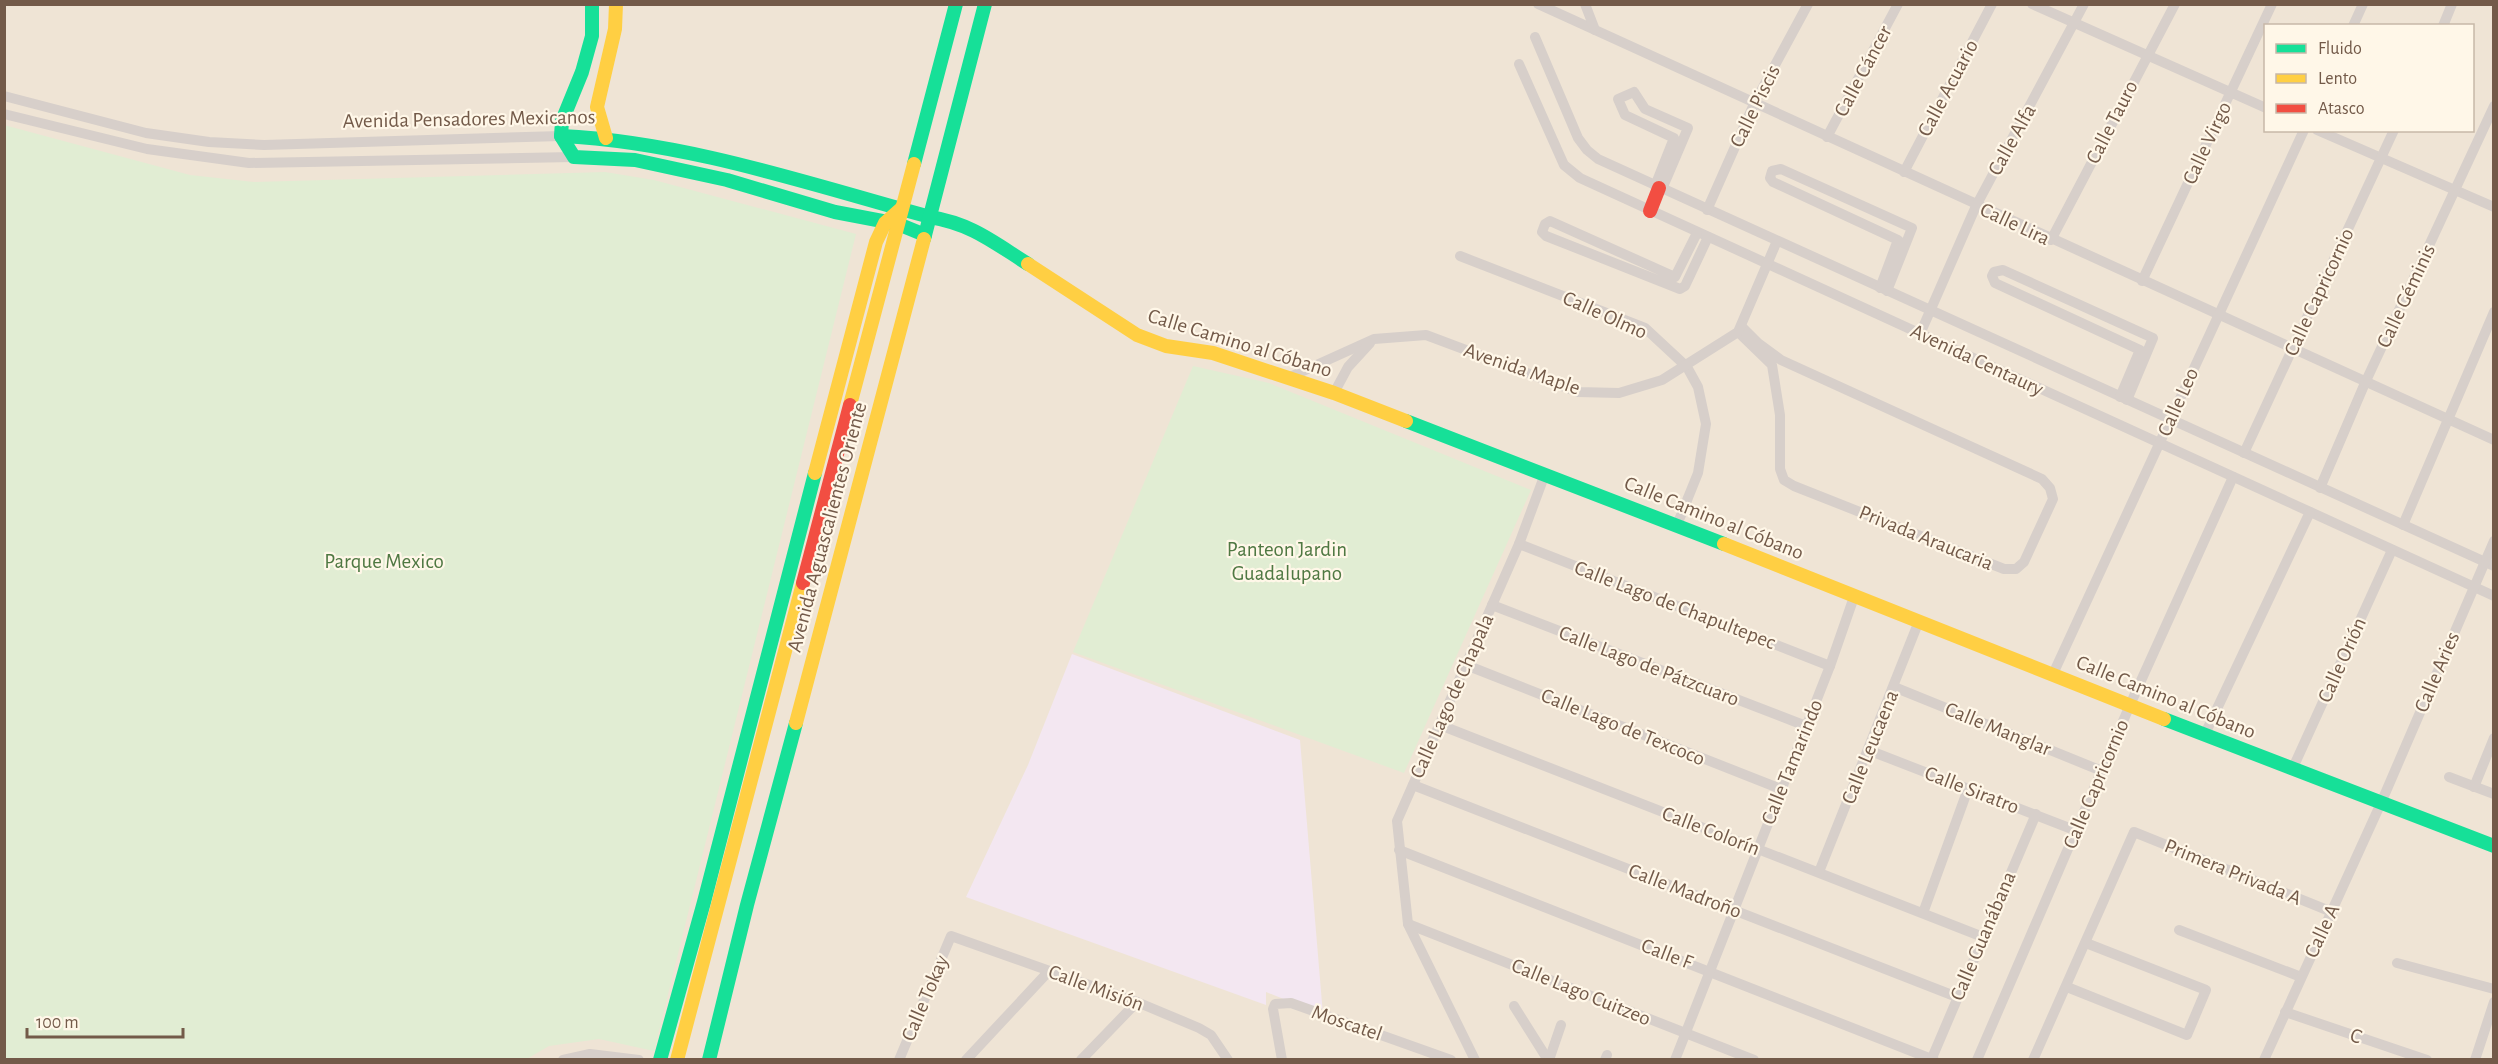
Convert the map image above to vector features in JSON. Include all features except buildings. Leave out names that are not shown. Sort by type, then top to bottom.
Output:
[{"type":"street","points":[[574,158],[561,136],[562,121],[582,72],[592,36],[592,4]]},
{"type":"street","points":[[606,138],[598,120],[597,102],[609,55],[616,4]]},
{"type":"street","name":"Avenida Aguascalientes Oriente","points":[[660,1059],[710,881],[871,257],[878,234],[891,223],[902,208],[956,4]]},
{"type":"street","name":"Avenida Aguascalientes Oriente","points":[[677,1059],[728,869],[772,759],[926,235],[985,4]]},
{"type":"street","name":"Calle Lira","points":[[1538,4],[1976,206],[2493,440]]},
{"type":"street","points":[[1585,4],[1595,30]]},
{"type":"street","name":"Calle Piscis","points":[[1707,210],[1754,104],[1808,4]]},
{"type":"street","name":"Calle Cáncer","points":[[1827,137],[1898,4]]},
{"type":"street","name":"Calle Acuario","points":[[1904,172],[1992,4]]},
{"type":"street","points":[[2032,4],[2264,108]]},
{"type":"street","name":"Calle Alfa","points":[[1920,334],[1976,206],[2085,4]]},
{"type":"street","name":"Calle Tauro","points":[[2051,240],[2175,4]]},
{"type":"street","name":"Calle Virgo","points":[[2142,281],[2272,4]]},
{"type":"street","points":[[2354,24],[2363,4]]},
{"type":"street","points":[[2444,24],[2452,4]]},
{"type":"street","name":"Avenida Centaury","points":[[1535,37],[1578,138],[1598,159],[2489,564]]},
{"type":"street","name":"Avenida Centaury","points":[[1519,64],[1564,165],[1580,178],[2493,596]]},
{"type":"street","points":[[1650,211],[1688,128],[1645,109],[1634,92],[1617,99],[1625,115],[1674,138],[1659,188]]},
{"type":"street","name":"Avenida Pensadores Mexicanos","points":[[4,96],[146,133],[209,142],[264,145],[561,136],[606,138],[731,162],[930,217]]},
{"type":"street","name":"Calle Géminis","points":[[2320,488],[2365,383],[2493,106]]},
{"type":"street","name":"Avenida Pensadores Mexicanos","points":[[4,114],[147,149],[208,158],[266,163],[542,156],[635,160],[727,180],[850,215],[891,223],[926,235]]},
{"type":"street","name":"Calle Leo","points":[[2053,674],[2303,132]]},
{"type":"street","points":[[2322,132],[2493,207]]},
{"type":"street","name":"Calle Capricornio","points":[[2244,453],[2393,132]]},
{"type":"street","points":[[539,138],[542,156]]},
{"type":"street","points":[[264,145],[266,163]]},
{"type":"street","points":[[1781,169],[1912,228],[1883,290],[1898,240],[1773,182],[1770,178],[1772,171],[1781,169]]},
{"type":"street","points":[[850,215],[860,222],[867,233],[871,245],[871,257]]},
{"type":"street","name":"Calle Camino al Cóbano","points":[[930,217],[955,221],[974,229],[1152,342],[1213,353],[1334,393],[1677,525],[2292,770],[2493,846]]},
{"type":"street","points":[[1696,232],[1676,277],[1550,221],[1545,224],[1542,232],[1546,236],[1680,289],[1685,286],[1708,237]]},
{"type":"street","name":"Avenida Aguascalientes Oriente","points":[[709,1059],[772,759],[891,223]]},
{"type":"street","points":[[1740,329],[1777,242]]},
{"type":"street","name":"Calle Olmo","points":[[1460,256],[1645,328],[1687,367],[1698,387],[1706,424],[1698,473],[1677,525]]},
{"type":"street","points":[[2003,270],[2153,338],[2123,398],[2140,350],[1995,283],[1992,276],[1994,272],[2003,270]]},
{"type":"street","points":[[2403,525],[2493,312]]},
{"type":"street","name":"Avenida Maple","points":[[1290,377],[1374,339],[1426,334],[1578,392],[1619,393],[1662,380],[1687,367],[1740,329]]},
{"type":"street","name":"Privada Araucaria","points":[[1740,329],[1776,363],[2042,479],[2050,488],[2052,499],[2024,562],[2016,570],[2004,569],[1794,486],[1784,480],[1779,469],[1780,415],[1776,363]]},
{"type":"street","points":[[1334,393],[1348,367],[1374,339]]},
{"type":"street","points":[[837,395],[847,419]]},
{"type":"street","name":"Calle Lago de Chapala","points":[[1475,1059],[1408,924],[1397,821],[1519,544],[1545,474]]},
{"type":"street","name":"Calle Capricornio","points":[[1977,1059],[2130,705],[2233,477]]},
{"type":"street","points":[[2205,734],[2310,512]]},
{"type":"street","name":"Calle Aries","points":[[2381,803],[2474,587],[2489,564],[2493,541]]},
{"type":"street","name":"Calle Lago de Chapultepec","points":[[1519,544],[1830,666]]},
{"type":"street","name":"Calle Orión","points":[[2292,770],[2392,550]]},
{"type":"street","name":"Calle Tamarindo","points":[[1675,1059],[1830,666],[1854,597]]},
{"type":"street","name":"Calle Lago de Pátzcuaro","points":[[1492,605],[1806,726]]},
{"type":"street","name":"Calle Leucaena","points":[[1819,872],[1894,687],[1918,621]]},
{"type":"street","name":"Calle Lago de Texcoco","points":[[1466,665],[1781,789]]},
{"type":"street","name":"Calle Manglar","points":[[1894,687],[2102,771]]},
{"type":"street","name":"Calle Colorín","points":[[1440,725],[1983,937]]},
{"type":"street","points":[[2474,787],[2493,738]]},
{"type":"street","name":"Calle Siratro","points":[[1868,750],[2077,831]]},
{"type":"street","points":[[2449,777],[2493,794]]},
{"type":"street","name":"Calle Madroño","points":[[1413,785],[1957,997]]},
{"type":"street","points":[[1923,913],[1968,789]]},
{"type":"street","name":"Calle A","points":[[2264,1059],[2381,803]]},
{"type":"street","name":"Calle Guanábana","points":[[1933,1059],[1957,997],[2036,814]]},
{"type":"street","name":"Primera Privada A","points":[[2086,943],[2134,832],[2332,912]]},
{"type":"street","name":"Calle F","points":[[1399,850],[1711,970],[1933,1059]]},
{"type":"street","points":[[710,881],[728,869]]},
{"type":"street","name":"Calle Lago Cuitzeo","points":[[1408,924],[1749,1058]]},
{"type":"street","points":[[2179,930],[2301,977]]},
{"type":"street","name":"Calle Misión","points":[[951,936],[1137,1002],[1211,1035],[1228,1059]]},
{"type":"street","name":"Calle Tokay","points":[[899,1059],[951,936]]},
{"type":"street","points":[[2033,1059],[2086,943],[2206,990],[2187,1035],[2067,987]]},
{"type":"street","points":[[2397,963],[2493,989]]},
{"type":"street","points":[[966,1059],[1049,971]]},
{"type":"street","points":[[1081,1059],[1137,1002]]},
{"type":"street","points":[[2475,1059],[2493,1002]]},
{"type":"street","name":"Moscatel","points":[[1282,1059],[1273,1009],[1275,1004],[1290,1003],[1451,1059]]},
{"type":"street","points":[[1514,1006],[1549,1059]]},
{"type":"street","name":"C","points":[[2285,1012],[2427,1059]]},
{"type":"street","points":[[1549,1059],[1561,1025]]},
{"type":"street","points":[[563,1059],[590,1054],[639,1059]]},
{"type":"shaded area","points":[[5,5],[2493,5],[2493,1059],[5,1059]]},
{"type":"shaded area","points":[[1072,654],[1300,740],[1323,1015],[1266,992],[1266,1005],[966,897],[1028,765]]},
{"type":"green space","name":"Parque Mexico","points":[[4,125],[190,175],[254,182],[605,172],[654,180],[856,234],[654,1051],[599,1039],[549,1046],[525,1060],[5,1059]]},
{"type":"green space","name":"Panteon Jardin Guadalupano","points":[[1193,366],[1269,383],[1531,490],[1404,773],[1073,652]]},
{"type":"traffic: fast","points":[[592,4],[592,36],[582,72],[562,121],[561,136],[574,157],[635,160],[727,180],[835,212],[898,224],[925,235]]},
{"type":"traffic: fast","points":[[914,164],[956,4]]},
{"type":"traffic: fast","points":[[924,239],[985,4]]},
{"type":"traffic: fast","points":[[561,136],[655,147],[793,178],[958,224],[982,235],[1028,264]]},
{"type":"traffic: fast","points":[[1406,421],[1724,544]]},
{"type":"traffic: fast","points":[[660,1060],[704,902],[815,473]]},
{"type":"traffic: fast","points":[[2164,719],[2494,846]]},
{"type":"traffic: fast","points":[[709,1060],[747,905],[796,723]]},
{"type":"traffic: slow","points":[[606,138],[597,107],[615,29],[616,4]]},
{"type":"traffic: slow","points":[[850,405],[914,164]]},
{"type":"traffic: slow","points":[[815,473],[876,242],[885,223],[902,208]]},
{"type":"traffic: slow","points":[[796,723],[924,239]]},
{"type":"traffic: slow","points":[[1028,264],[1137,335],[1166,346],[1213,353],[1334,393],[1406,421]]},
{"type":"traffic: slow","points":[[1724,544],[2164,719]]},
{"type":"traffic: slow","points":[[677,1060],[803,583]]},
{"type":"traffic: jam","points":[[1650,211],[1659,188]]},
{"type":"traffic: jam","points":[[803,583],[850,405]]}]
